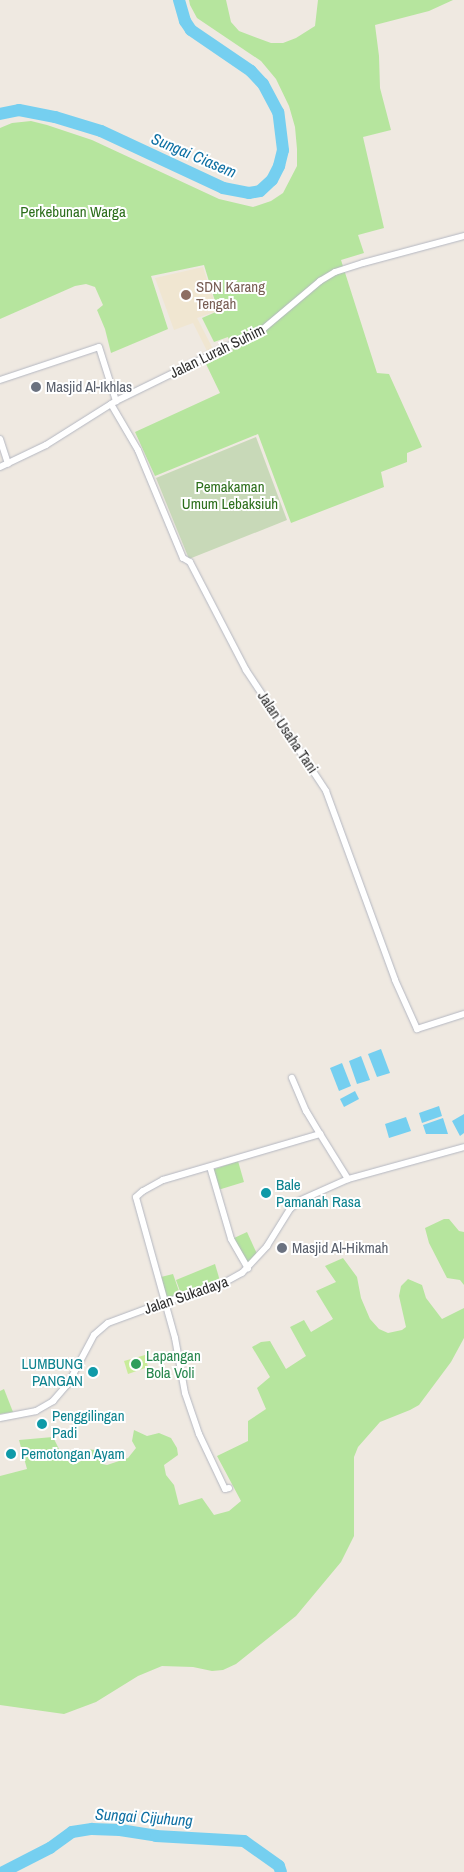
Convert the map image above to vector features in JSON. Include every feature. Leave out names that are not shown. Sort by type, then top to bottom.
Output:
[{"type":"street","name":"Jalan Lurah Suhim","points":[[0,467],[46,445],[114,402],[263,330],[320,281],[335,272],[464,236]]},
{"type":"street","name":"Jalan Usaha Tani","points":[[0,380],[99,347],[114,402],[138,450],[183,558],[190,562],[246,670],[326,791],[392,971],[416,1028],[464,1014]]},
{"type":"street","points":[[0,440],[8,464]]},
{"type":"street","points":[[292,1078],[306,1111],[348,1179]]},
{"type":"street","points":[[229,1488],[225,1490],[199,1434],[190,1409],[179,1370],[175,1338],[166,1301],[136,1197],[163,1180],[210,1168],[320,1134]]},
{"type":"street","name":"Jalan Sukadaya","points":[[0,1418],[45,1408],[68,1384],[97,1331],[108,1323],[166,1301],[225,1283],[248,1268],[271,1241],[294,1206],[348,1179],[464,1147]]},
{"type":"street","points":[[210,1168],[231,1239],[248,1268]]},
{"type":"shaded area","name":"SDN Karang Tengah","points":[[203,267],[217,311],[197,318],[213,349],[207,351],[193,323],[174,330],[155,278]]},
{"type":"green space","name":"Perkebunan Warga","points":[[189,0],[226,0],[231,22],[239,31],[271,43],[283,43],[296,38],[315,26],[318,0],[453,0],[429,11],[375,25],[379,56],[380,88],[391,130],[363,137],[384,228],[358,235],[364,253],[341,260],[377,373],[389,374],[422,447],[407,453],[407,462],[381,472],[384,487],[291,523],[258,434],[155,476],[135,432],[220,393],[206,364],[233,351],[228,337],[214,342],[202,318],[218,311],[204,265],[151,276],[168,329],[111,353],[105,329],[97,310],[103,305],[95,287],[86,284],[75,286],[0,319],[0,128],[12,123],[31,121],[47,125],[92,140],[219,199],[253,207],[271,201],[283,193],[297,166],[297,149],[295,127],[289,106],[276,79],[261,61],[197,18]]},
{"type":"green space","name":"Pemakaman Umum Lebaksiuh","points":[[256,437],[287,520],[189,559],[156,478]]},
{"type":"green space","points":[[238,1161],[244,1182],[218,1190],[212,1170]]},
{"type":"green space","points":[[444,1219],[449,1219],[459,1231],[464,1232],[464,1285],[460,1280],[447,1278],[429,1243],[425,1228]]},
{"type":"green space","points":[[247,1232],[258,1256],[249,1266],[232,1239]]},
{"type":"green space","points":[[343,1258],[357,1277],[361,1298],[370,1319],[379,1329],[388,1333],[402,1330],[406,1327],[399,1296],[401,1286],[408,1279],[422,1285],[426,1298],[442,1319],[464,1308],[464,1338],[451,1362],[419,1405],[380,1422],[358,1447],[354,1457],[354,1536],[341,1562],[296,1616],[236,1664],[223,1670],[212,1671],[193,1667],[162,1666],[138,1676],[96,1702],[64,1714],[0,1705],[0,1476],[27,1469],[19,1440],[53,1437],[63,1457],[73,1465],[83,1460],[85,1449],[96,1450],[102,1464],[107,1465],[128,1458],[136,1448],[132,1441],[134,1430],[147,1436],[159,1433],[171,1438],[177,1448],[178,1455],[164,1465],[166,1475],[174,1485],[179,1505],[202,1498],[214,1515],[229,1511],[241,1501],[217,1456],[248,1441],[248,1421],[266,1409],[257,1388],[270,1377],[252,1347],[261,1342],[270,1341],[286,1369],[306,1356],[290,1327],[304,1320],[311,1332],[333,1319],[316,1291],[336,1282],[325,1266]]},
{"type":"green space","points":[[215,1264],[220,1281],[181,1294],[176,1280]]},
{"type":"green space","points":[[173,1274],[180,1294],[167,1298],[161,1277]]},
{"type":"green space","name":"Lapangan Bola Voli","points":[[145,1355],[148,1367],[128,1374],[124,1361]]},
{"type":"green space","points":[[4,1389],[13,1412],[0,1414],[0,1391]]},
{"type":"water","points":[[381,1049],[390,1073],[377,1077],[368,1054]]},
{"type":"water","points":[[361,1056],[370,1080],[357,1084],[349,1061]]},
{"type":"water","points":[[342,1063],[351,1086],[339,1091],[330,1068]]},
{"type":"water","points":[[355,1091],[359,1099],[344,1107],[340,1099]]},
{"type":"water","points":[[439,1106],[442,1116],[422,1123],[419,1113]]},
{"type":"water","points":[[464,1114],[464,1133],[460,1136],[452,1121]]},
{"type":"water","points":[[406,1117],[411,1131],[389,1138],[385,1124]]},
{"type":"water","points":[[443,1118],[448,1134],[426,1134],[423,1125]]},
{"type":"waterway","name":"Sungai Ciasem","points":[[0,114],[19,110],[55,117],[101,131],[223,188],[249,193],[260,191],[272,180],[279,166],[283,150],[278,112],[263,84],[251,71],[191,30],[185,21],[179,0]]},
{"type":"waterway","name":"Sungai Cijuhung","points":[[3,1872],[50,1848],[72,1832],[92,1829],[120,1830],[156,1836],[244,1841],[279,1866],[281,1872]]},
{"type":"place","name":"SDN Karang Tengah","points":[[186,295]]},
{"type":"place","name":"Masjid Al-Ikhlas","points":[[36,387]]},
{"type":"place","name":"Bale Pamanah Rasa","points":[[266,1193]]},
{"type":"place","name":"Masjid Al-Hikmah","points":[[282,1248]]},
{"type":"place","name":"Lapangan Bola Voli","points":[[136,1364]]},
{"type":"place","name":"LUMBUNG PANGAN","points":[[93,1372]]},
{"type":"place","name":"Penggilingan Padi","points":[[42,1424]]},
{"type":"place","name":"Pemotongan Ayam","points":[[11,1454]]}]
